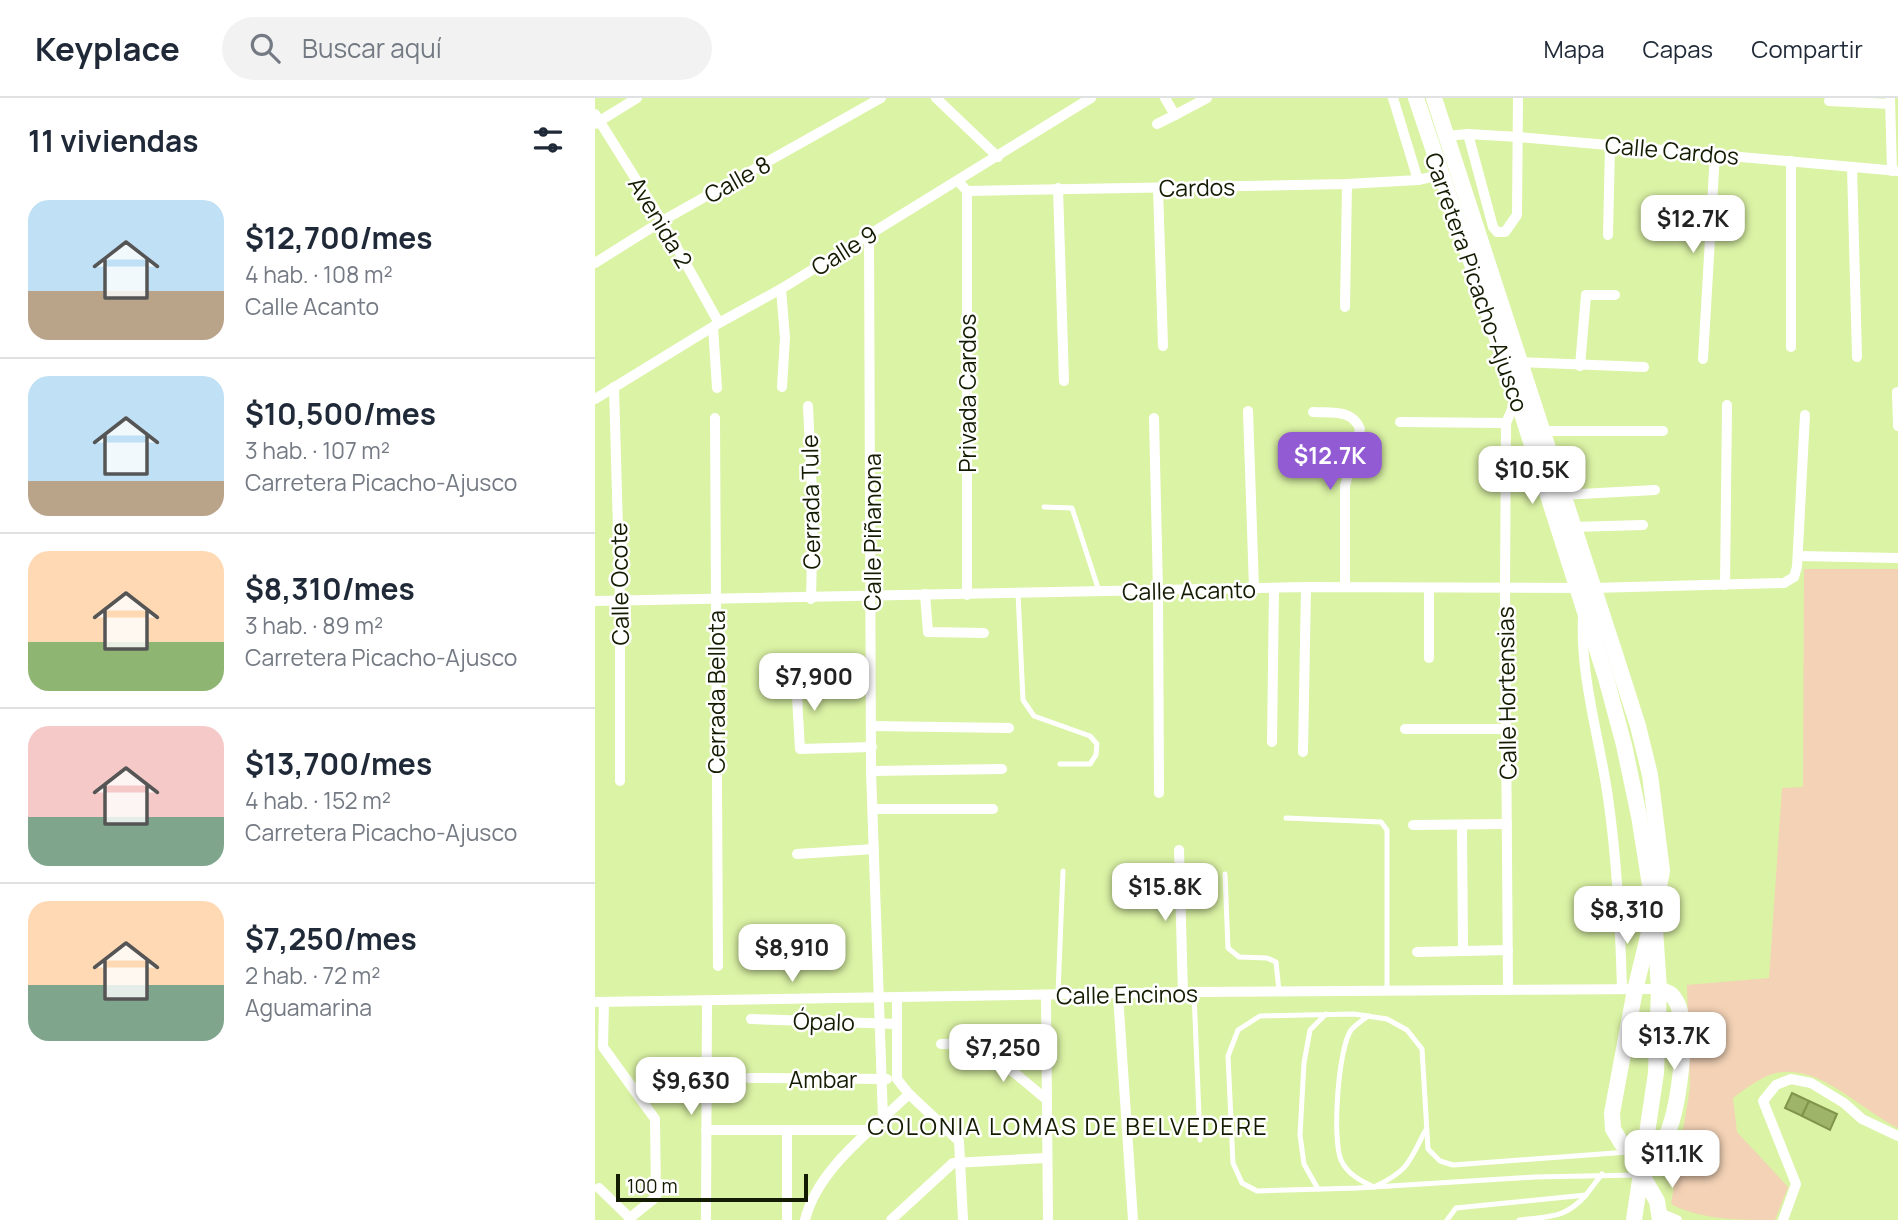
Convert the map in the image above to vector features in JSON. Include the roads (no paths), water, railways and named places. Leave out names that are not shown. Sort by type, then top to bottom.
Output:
[{"type":"main road","name":"Carretera Picacho-Ajusco","points":[[1416,98],[1517,398],[1638,726],[1650,775],[1662,871],[1654,912]]},
{"type":"main road","name":"Carretera Picacho-Ajusco","points":[[1434,98],[1572,527],[1585,588],[1583,606],[1625,745],[1639,816],[1654,912],[1659,989],[1656,1073],[1634,1220]]},
{"type":"main road","points":[[1654,912],[1629,989],[1612,1113],[1613,1129],[1622,1144],[1646,1150],[1662,1143],[1671,1124],[1681,1077],[1682,1048],[1678,1002],[1669,992],[1659,989]]},
{"type":"main road","points":[[1642,1175],[1657,1201],[1660,1216]]},
{"type":"street","points":[[597,120],[637,98]]},
{"type":"street","name":"Calle 8","points":[[595,263],[662,221],[881,98]]},
{"type":"street","points":[[936,98],[998,157]]},
{"type":"street","name":"Calle 9","points":[[595,399],[716,325],[781,289],[1091,98]]},
{"type":"street","points":[[1165,98],[1175,115]]},
{"type":"street","points":[[1157,124],[1207,98]]},
{"type":"street","points":[[1393,98],[1418,180]]},
{"type":"street","points":[[1468,134],[1493,227],[1497,232],[1505,232],[1517,215],[1518,98]]},
{"type":"street","points":[[1829,101],[1890,101],[1895,171]]},
{"type":"street","name":"Avenida 2","points":[[597,120],[662,221],[716,325]]},
{"type":"street","name":"Calle Cardos","points":[[1446,136],[1518,136],[1895,171]]},
{"type":"street","points":[[1608,235],[1610,145]]},
{"type":"street","points":[[1703,359],[1715,153]]},
{"type":"street","points":[[1791,161],[1791,347]]},
{"type":"street","points":[[1852,167],[1857,358]]},
{"type":"street","name":"Cardos","points":[[967,191],[1347,184],[1418,180],[1440,175]]},
{"type":"street","points":[[958,181],[967,191]]},
{"type":"street","points":[[1345,307],[1347,184]]},
{"type":"street","points":[[1058,188],[1064,381]]},
{"type":"street","points":[[1159,188],[1163,346]]},
{"type":"street","name":"Privada Cardos","points":[[967,191],[967,595]]},
{"type":"street","name":"Calle Piñanona","points":[[869,234],[871,771],[883,1119]]},
{"type":"street","points":[[781,289],[785,338],[782,387]]},
{"type":"street","points":[[1580,366],[1586,295],[1615,295]]},
{"type":"street","points":[[716,325],[717,388]]},
{"type":"street","points":[[1519,362],[1644,367]]},
{"type":"street","name":"Calle Ocote","points":[[614,387],[620,781]]},
{"type":"street","points":[[1897,392],[1898,426]]},
{"type":"street","name":"Calle Hortensias","points":[[1508,990],[1506,423],[1517,398]]},
{"type":"street","points":[[1725,585],[1727,405]]},
{"type":"street","name":"Cerrada Tule","points":[[809,406],[813,515],[811,599]]},
{"type":"street","points":[[1248,411],[1254,588]]},
{"type":"street","points":[[1313,412],[1346,414],[1357,421],[1360,429],[1345,486],[1345,587]]},
{"type":"street","points":[[1805,415],[1798,556],[1898,558]]},
{"type":"street","name":"Cerrada Bellota","points":[[715,418],[719,966]]},
{"type":"street","points":[[1154,418],[1159,793]]},
{"type":"street","points":[[1401,422],[1506,423]]},
{"type":"street","points":[[1541,430],[1663,431]]},
{"type":"street","points":[[1562,495],[1655,490]]},
{"type":"street","points":[[1572,527],[1643,526]]},
{"type":"street","name":"Calle Acanto","points":[[595,601],[811,599],[925,594],[1306,587],[1585,588],[1784,583],[1794,577],[1798,556]]},
{"type":"street","points":[[1303,752],[1306,587]]},
{"type":"street","points":[[1429,587],[1429,658]]},
{"type":"street","points":[[1272,742],[1274,588]]},
{"type":"street","points":[[925,594],[928,632],[984,633]]},
{"type":"street","points":[[1583,606],[1581,643],[1607,793],[1629,989]]},
{"type":"street","points":[[796,680],[800,749],[872,747]]},
{"type":"street","points":[[872,726],[1009,728]]},
{"type":"street","points":[[1405,729],[1506,729]]},
{"type":"street","points":[[871,771],[1002,769]]},
{"type":"street","points":[[873,809],[993,809]]},
{"type":"street","points":[[1413,825],[1507,824]]},
{"type":"street","points":[[1462,825],[1462,951]]},
{"type":"street","points":[[797,854],[874,849]]},
{"type":"street","points":[[1179,850],[1189,992]]},
{"type":"street","points":[[1417,952],[1508,950]]},
{"type":"street","name":"Calle Encinos","points":[[600,1002],[707,1007],[878,1001],[897,997],[1659,989]]},
{"type":"street","points":[[1118,995],[1133,1220]]},
{"type":"street","points":[[1048,1220],[1046,1009],[1052,996]]},
{"type":"street","points":[[897,997],[897,1079],[909,1094],[959,1141],[963,1220]]},
{"type":"street","points":[[599,1188],[630,1219],[656,1197],[655,1119],[599,1051],[600,1002]]},
{"type":"street","points":[[706,1220],[707,1007]]},
{"type":"street","name":"Ópalo","points":[[751,1019],[897,1024]]},
{"type":"street","points":[[941,1044],[1046,1042]]},
{"type":"street","points":[[979,1043],[1047,1100]]},
{"type":"street","name":"Ambar","points":[[749,1078],[897,1079]]},
{"type":"street","points":[[1783,1220],[1796,1184],[1763,1101],[1776,1085],[1791,1079],[1811,1083],[1844,1103],[1862,1119],[1898,1136]]},
{"type":"street","points":[[805,1220],[814,1194],[825,1175],[909,1094]]},
{"type":"street","points":[[706,1130],[872,1130]]},
{"type":"street","points":[[787,1131],[787,1220]]},
{"type":"street","points":[[891,1220],[953,1163],[1046,1158]]},
{"type":"street","points":[[1660,1216],[1677,1220]]},
{"type":"lane","points":[[1044,506],[1072,508],[1099,592]]},
{"type":"lane","points":[[1018,593],[1023,699],[1034,716],[1090,736],[1097,744],[1096,755],[1090,764],[1060,764]]},
{"type":"lane","points":[[1286,818],[1381,822],[1385,826],[1387,991]]},
{"type":"lane","points":[[1052,996],[1063,871]]},
{"type":"lane","points":[[1225,874],[1228,947],[1239,957],[1267,958],[1276,962],[1279,992]]},
{"type":"lane","points":[[1189,992],[1200,1140]]},
{"type":"lane","points":[[1642,1175],[1602,1174],[1257,1191],[1242,1183],[1233,1163],[1228,1056],[1237,1030],[1260,1016],[1326,1014],[1387,1019],[1407,1030],[1422,1049],[1428,1149],[1440,1161],[1453,1165],[1646,1150]]},
{"type":"lane","points":[[1318,1189],[1304,1164],[1300,1135],[1304,1063],[1310,1030],[1326,1014]]},
{"type":"lane","points":[[1368,1016],[1351,1030],[1341,1055],[1338,1123],[1341,1159],[1357,1179],[1374,1187]]},
{"type":"lane","points":[[1374,1187],[1398,1175],[1410,1161],[1426,1129]]},
{"type":"lane","points":[[1519,1220],[1566,1213],[1586,1195],[1602,1174]]},
{"type":"lane","points":[[1447,1220],[1456,1208],[1586,1195]]},
{"type":"district","name":"COLONIA LOMAS DE BELVEDERE","points":[[1068,1125]]}]
